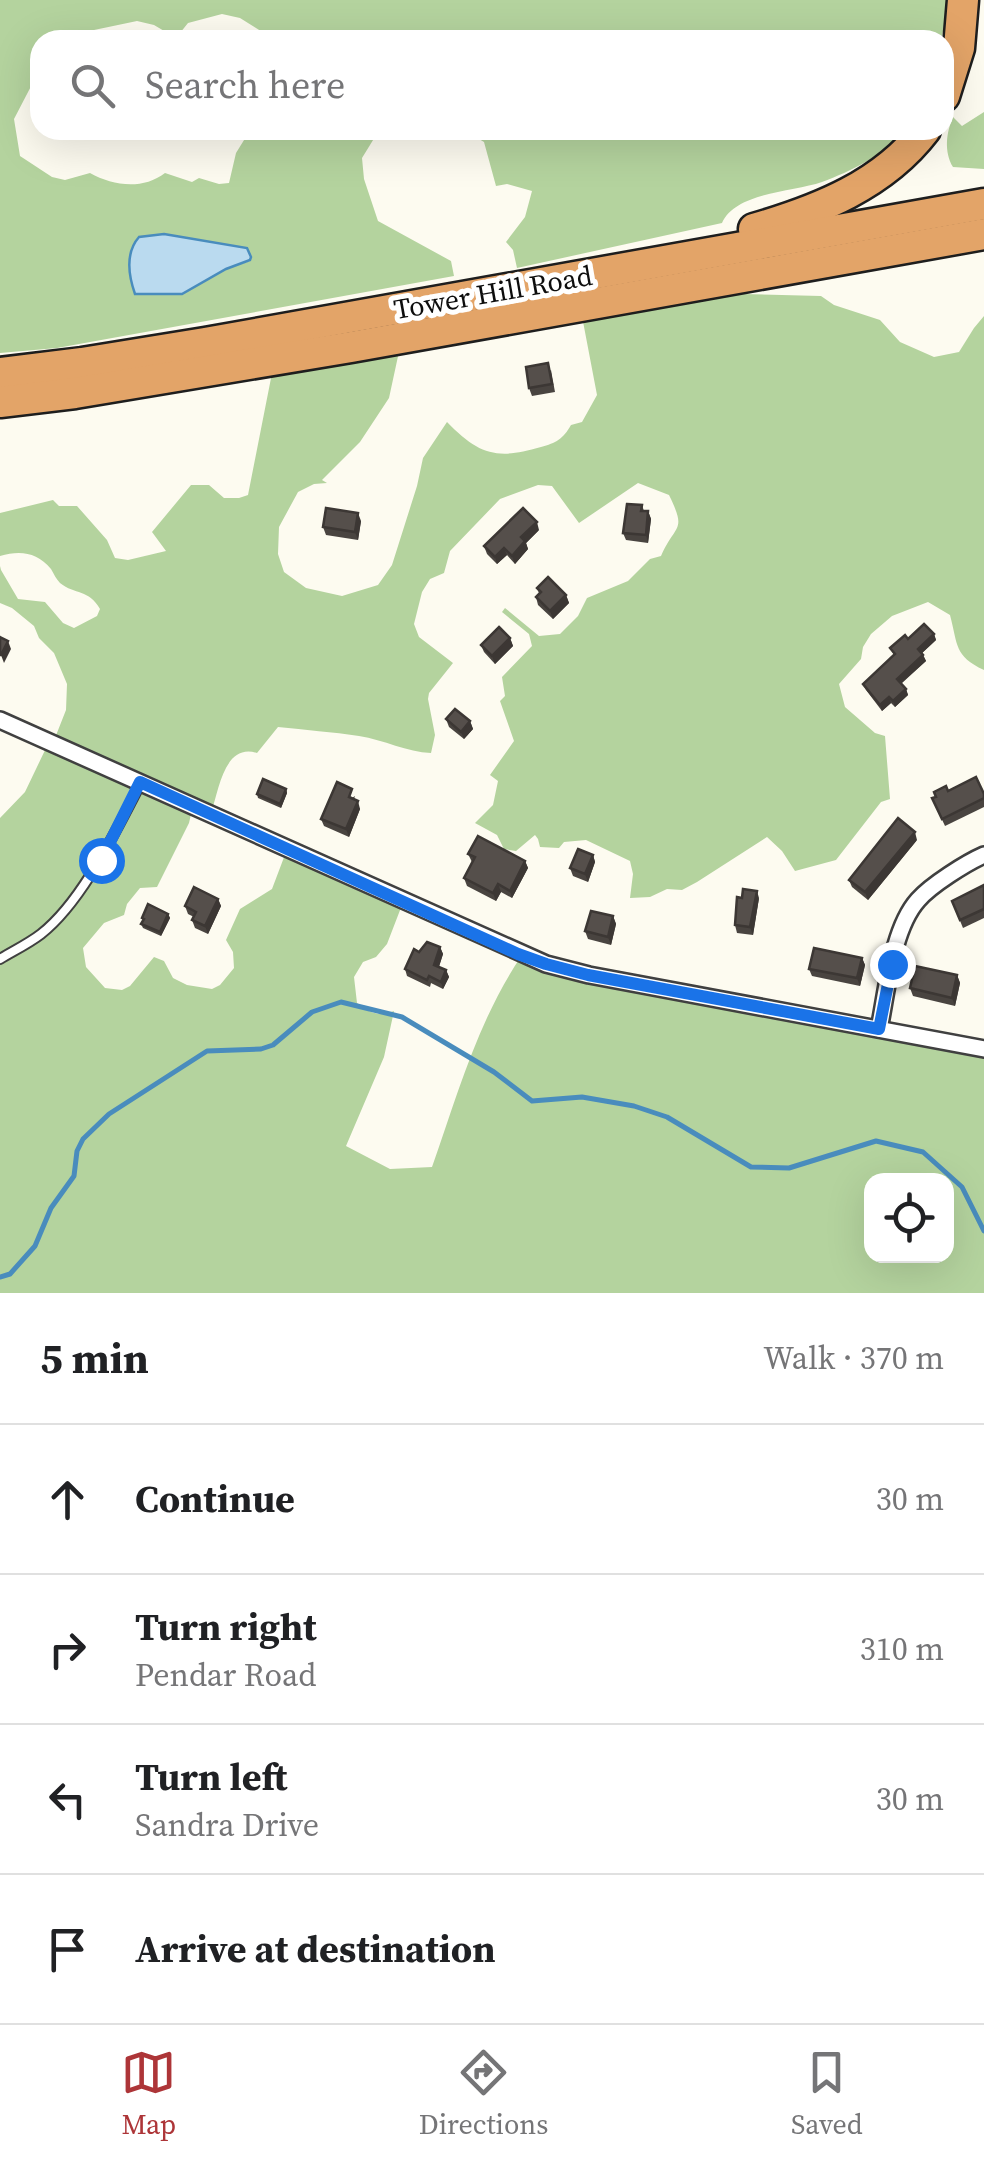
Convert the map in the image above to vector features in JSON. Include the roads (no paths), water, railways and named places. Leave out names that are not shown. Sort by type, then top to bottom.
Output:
[{"type":"highway","points":[[954,62],[963,0]]},
{"type":"highway","points":[[596,274],[770,224],[844,196],[876,178],[916,140]]},
{"type":"highway","name":"Tower Hill Road","points":[[0,373],[158,351],[984,204]]},
{"type":"highway","name":"Tower Hill Road","points":[[0,402],[351,347],[984,234]]},
{"type":"street","points":[[0,720],[546,964],[984,1049]]},
{"type":"street","points":[[879,1029],[904,922],[919,899],[984,854]]},
{"type":"lane","points":[[0,960],[41,934],[60,915],[101,860],[140,782]]},
{"type":"water","points":[[164,234],[247,248],[251,257],[182,294],[135,294],[129,264],[131,250],[139,237]]},
{"type":"waterway","points":[[0,1277],[10,1274],[35,1246],[51,1208],[74,1176],[83,1139],[109,1114],[207,1051],[273,1045],[312,1012],[341,1002],[402,1017],[494,1072],[532,1101],[582,1097],[634,1106],[667,1117],[751,1167],[789,1168],[876,1141],[923,1152],[962,1187],[984,1231]]}]
